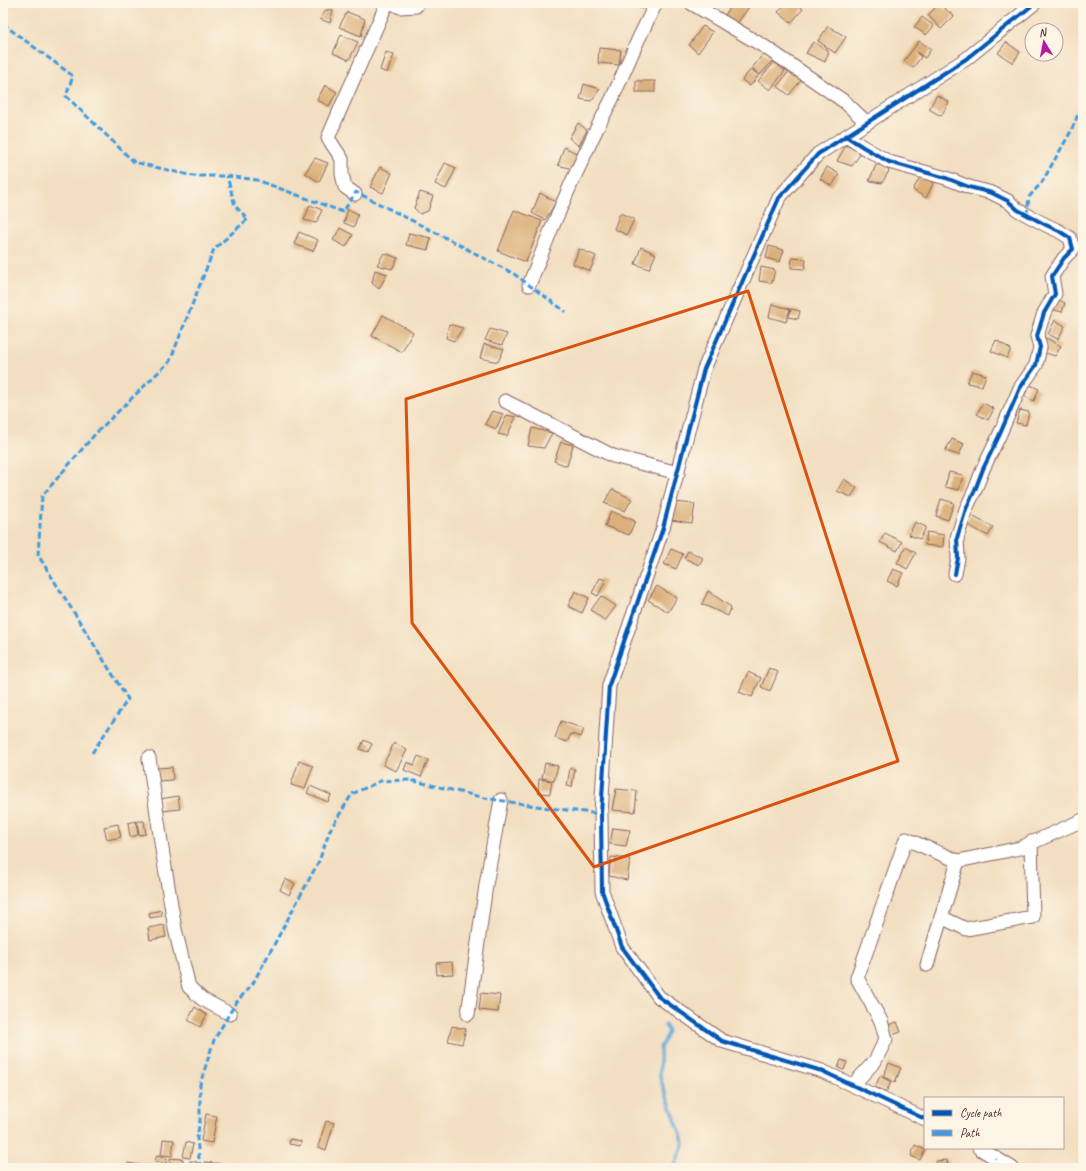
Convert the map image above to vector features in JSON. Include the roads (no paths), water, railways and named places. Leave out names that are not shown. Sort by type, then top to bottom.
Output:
[{"type":"street","points":[[355,194],[344,187],[342,159],[328,138],[387,3]]},
{"type":"street","points":[[392,3],[400,7],[416,6],[418,3]]},
{"type":"street","points":[[529,285],[597,128],[656,3]]},
{"type":"street","points":[[691,3],[765,47],[845,102],[867,123]]},
{"type":"street","points":[[924,1119],[822,1070],[722,1041],[659,997],[622,947],[602,890],[601,814],[609,685],[663,528],[704,369],[779,198],[818,154],[966,59],[1035,3]]},
{"type":"street","points":[[846,136],[889,162],[992,193],[1008,201],[1018,210],[1046,225],[1059,230],[1070,238],[1078,248],[1064,258],[1052,276],[1055,294],[1044,313],[1037,336],[1040,347],[1036,365],[1020,388],[1000,436],[983,469],[966,508],[958,538],[958,558],[955,574]]},
{"type":"street","points":[[505,401],[613,456],[678,473]]},
{"type":"street","points":[[149,758],[175,928],[189,987],[202,999],[230,1014]]},
{"type":"street","points":[[468,1014],[486,885],[501,800]]},
{"type":"street","points":[[853,1085],[875,1061],[886,1039],[882,1020],[856,978],[906,839],[958,861],[1020,848],[1083,820]]},
{"type":"street","points":[[941,917],[966,929],[1033,917],[1031,842]]},
{"type":"street","points":[[927,965],[958,861]]},
{"type":"street","points":[[981,1149],[1012,1168]]},
{"type":"waterway","points":[[665,1025],[668,1032],[660,1048],[660,1078],[684,1143],[674,1168]]}]
